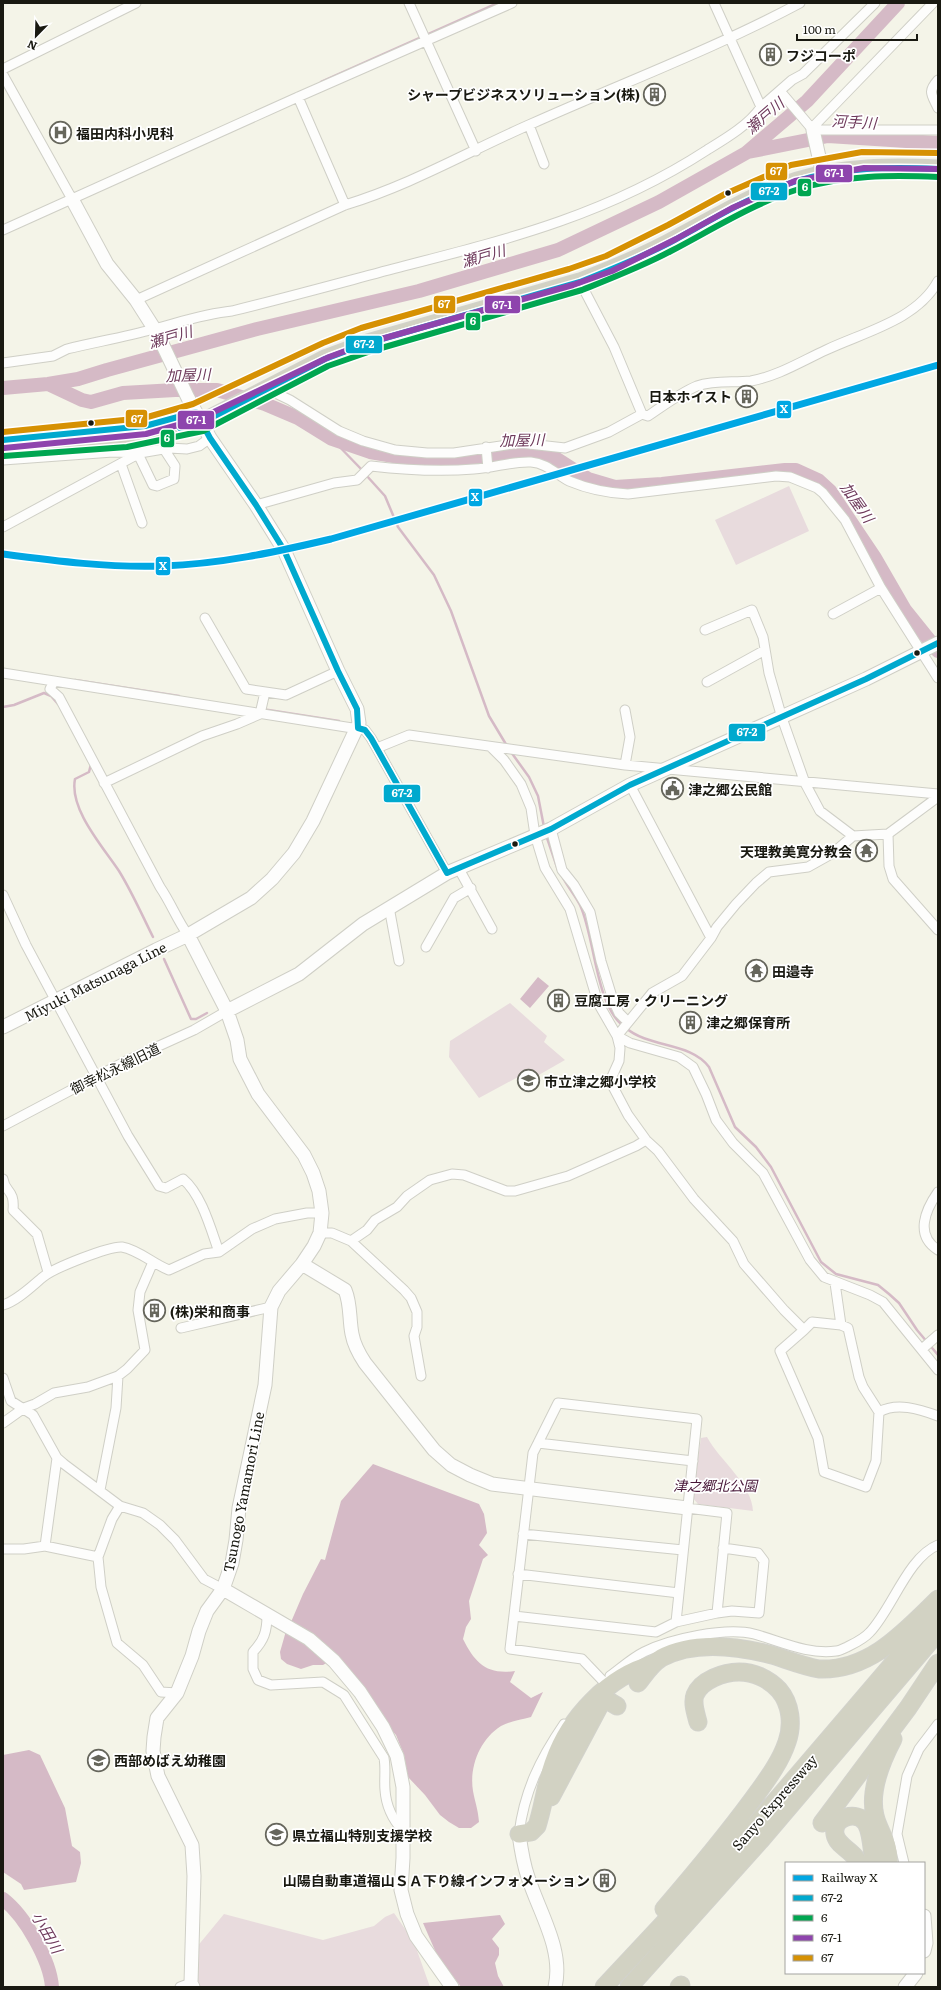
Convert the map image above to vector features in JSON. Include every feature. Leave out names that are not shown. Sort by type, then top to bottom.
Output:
[{"type":"highway","points":[[258,390],[326,350],[364,335],[571,277],[609,263],[665,236],[728,201],[764,184],[793,173],[821,165],[862,160],[938,161]]},
{"type":"highway","points":[[3,440],[145,426],[228,402],[325,359],[368,343],[580,282],[613,270],[654,251],[731,208],[765,192],[797,181],[821,165],[938,169]]},
{"type":"highway","points":[[3,448],[113,446],[156,434],[195,411]]},
{"type":"highway","points":[[638,1683],[660,1659],[681,1651],[720,1646],[758,1652],[819,1669],[841,1668],[862,1662],[878,1653],[902,1634],[938,1599]]},
{"type":"highway","name":"Sanyo Expressway","points":[[604,1987],[749,1832],[938,1611]]},
{"type":"highway","name":"Sanyo Expressway","points":[[629,1987],[760,1841],[938,1632]]},
{"type":"highway","points":[[822,1823],[908,1708],[938,1663]]},
{"type":"highway","points":[[519,1834],[531,1832],[536,1826],[557,1753],[578,1718],[593,1701],[613,1684],[633,1671],[654,1664]]},
{"type":"highway","points":[[598,1987],[724,1838],[777,1764],[783,1752],[790,1728],[790,1716],[787,1705],[782,1694],[775,1686],[758,1675],[738,1672],[719,1676],[700,1687],[695,1695],[698,1722]]},
{"type":"highway","points":[[519,1834],[534,1833],[540,1828],[554,1791],[602,1703],[607,1700],[617,1706]]},
{"type":"highway","points":[[888,1862],[888,1848],[875,1817],[874,1796],[882,1763],[908,1708]]},
{"type":"highway","points":[[858,1862],[855,1857],[839,1842],[835,1835],[839,1821],[847,1817],[859,1818],[867,1825],[874,1862]]},
{"type":"main road","points":[[812,129],[821,165]]},
{"type":"main road","points":[[71,196],[107,264],[136,300],[156,331],[195,411],[210,438],[256,505],[284,550],[338,671],[357,709],[358,728]]},
{"type":"main road","points":[[188,935],[227,1012],[299,974],[363,924],[389,907],[453,871],[544,832],[630,785],[782,718],[929,648]]},
{"type":"main road","name":"Miyuki Matsunaga Line","points":[[3,1027],[188,935],[251,898],[272,879],[294,853],[313,821],[358,728]]},
{"type":"main road","name":"Tsunogo Yamamori Line","points":[[188,1986],[194,1876],[192,1845],[158,1776],[153,1751],[157,1718],[177,1693],[192,1656],[199,1631],[207,1611],[223,1589],[232,1563],[239,1508],[265,1385],[272,1307],[279,1291],[302,1264],[314,1246],[320,1233],[322,1213],[319,1191],[313,1173],[304,1155],[258,1094],[240,1059],[236,1040],[227,1012]]},
{"type":"main road","points":[[302,1264],[345,1290],[348,1296],[352,1334],[356,1350],[434,1450],[451,1465],[492,1484],[688,1508]]},
{"type":"main road","points":[[223,1589],[309,1639],[334,1660],[360,1692],[383,1727],[397,1756],[402,1779],[403,1831],[401,1890],[407,1914],[416,1936],[452,1987]]},
{"type":"main road","points":[[519,1834],[528,1878],[556,1954],[558,1975],[555,1987]]},
{"type":"main road","points":[[925,1929],[925,1946]]},
{"type":"main road","points":[[905,1987],[915,1974]]},
{"type":"street","points":[[3,69],[136,3]]},
{"type":"street","points":[[409,3],[476,151]]},
{"type":"street","points":[[3,230],[71,196],[298,97],[424,37],[512,3]]},
{"type":"street","points":[[714,3],[761,108]]},
{"type":"street","points":[[136,300],[345,205],[380,194],[476,151],[529,125],[729,37],[800,3]]},
{"type":"street","points":[[3,364],[53,356],[67,349],[156,331],[178,321],[209,314],[232,311],[465,251],[545,228],[576,217],[627,195],[684,166],[735,131],[756,115],[761,108],[782,93],[792,80],[803,74],[875,3]]},
{"type":"street","points":[[812,129],[933,3]]},
{"type":"street","points":[[3,76],[71,196]]},
{"type":"street","points":[[938,80],[932,87],[931,92],[938,108]]},
{"type":"street","points":[[782,93],[812,129],[938,130]]},
{"type":"street","points":[[298,97],[345,205]]},
{"type":"street","points":[[529,125],[544,164]]},
{"type":"street","points":[[258,390],[290,400],[339,431],[363,441],[395,450],[427,453],[454,453],[520,443],[565,448],[609,432],[642,414],[648,416],[696,386],[711,383],[751,381],[788,369],[826,350],[893,322],[920,302],[934,289],[938,281]]},
{"type":"street","points":[[580,282],[614,347],[642,414]]},
{"type":"street","points":[[3,527],[140,453],[164,449],[193,448],[199,446],[210,438]]},
{"type":"street","points":[[3,460],[113,446],[140,453]]},
{"type":"street","points":[[486,448],[487,466]]},
{"type":"street","points":[[140,453],[140,458],[153,485],[157,486],[174,479],[175,466],[164,449]]},
{"type":"street","points":[[256,505],[334,483],[357,480],[371,466],[443,471],[515,462],[533,462],[543,464],[568,480],[591,489],[608,493],[628,494],[776,476],[790,477],[813,486],[823,493],[845,520],[881,588],[929,648],[938,678]]},
{"type":"street","points":[[121,464],[142,523]]},
{"type":"street","points":[[833,614],[881,588]]},
{"type":"street","points":[[705,630],[752,610],[763,637],[769,673],[782,718],[806,783],[820,811],[853,836]]},
{"type":"street","points":[[205,618],[246,688],[286,695],[338,671]]},
{"type":"street","points":[[707,682],[765,650]]},
{"type":"street","points":[[3,673],[261,711],[365,730],[453,871],[471,888],[492,929]]},
{"type":"street","points":[[54,681],[50,689],[59,697],[160,887],[170,902],[181,926],[188,935]]},
{"type":"street","points":[[104,783],[202,736],[237,724],[261,711],[266,692]]},
{"type":"street","points":[[625,710],[630,737],[625,765]]},
{"type":"street","points":[[377,748],[409,735],[625,765],[938,795]]},
{"type":"street","points":[[491,747],[504,760],[521,784],[531,808],[562,870],[574,885],[590,912],[601,961],[613,1000],[619,1013],[628,1022]]},
{"type":"street","points":[[630,785],[711,938]]},
{"type":"street","points":[[618,1036],[652,993],[682,976],[711,938],[717,927],[736,904],[769,872],[808,867],[832,853],[853,836],[888,834],[938,795]]},
{"type":"street","points":[[544,832],[545,868],[570,909],[598,1003],[618,1036],[620,1048],[619,1060],[610,1081],[628,1115],[646,1140],[658,1151],[694,1199],[733,1241],[744,1264],[784,1310],[804,1330]]},
{"type":"street","points":[[888,834],[889,866],[893,879],[938,930]]},
{"type":"street","points":[[426,947],[454,898],[471,888]]},
{"type":"street","points":[[3,895],[26,945],[128,1136],[159,1186],[166,1188],[184,1179],[188,1183],[204,1210],[219,1252]]},
{"type":"street","points":[[389,907],[399,961]]},
{"type":"street","points":[[587,966],[601,961]]},
{"type":"street","name":"御幸松永線旧道","points":[[3,1126],[96,1076],[194,1030],[227,1012]]},
{"type":"street","points":[[618,1036],[630,1043],[679,1057],[692,1066],[706,1094],[716,1120],[733,1143],[763,1172],[810,1260],[824,1277],[835,1283],[870,1295],[883,1302],[938,1370]]},
{"type":"street","points":[[351,1241],[367,1230],[375,1220],[397,1207],[407,1196],[430,1180],[452,1174],[464,1175],[506,1191],[515,1191],[568,1176],[636,1146],[646,1140]]},
{"type":"street","points":[[3,1179],[14,1198],[13,1210],[22,1217],[37,1234],[48,1272]]},
{"type":"street","points":[[938,1192],[928,1206],[924,1219],[928,1238],[938,1250]]},
{"type":"street","points":[[3,1305],[23,1292],[48,1272],[107,1249],[122,1247],[143,1255],[169,1270],[204,1254],[219,1252],[252,1229],[274,1219],[307,1213],[322,1213]]},
{"type":"street","points":[[320,1233],[332,1233],[351,1241],[411,1298],[417,1312],[418,1327],[414,1336],[421,1376]]},
{"type":"street","points":[[3,1423],[24,1408],[35,1404],[54,1393],[88,1387],[118,1376],[127,1369],[145,1350],[138,1310],[140,1292],[153,1262]]},
{"type":"street","points":[[835,1283],[841,1325]]},
{"type":"street","points":[[181,1328],[272,1307]]},
{"type":"street","points":[[812,1322],[841,1325],[848,1328],[859,1377],[863,1387],[878,1412],[876,1461],[866,1487],[824,1472],[818,1438],[780,1351],[812,1322]]},
{"type":"street","points":[[922,1349],[936,1337]]},
{"type":"street","points":[[100,1490],[116,1408],[118,1376]]},
{"type":"street","points":[[3,1378],[11,1401],[33,1415],[57,1458],[120,1506],[142,1513],[160,1525],[175,1540],[204,1579],[223,1589]]},
{"type":"street","points":[[603,1681],[582,1659],[510,1649],[533,1453],[558,1403],[697,1419],[676,1622]]},
{"type":"street","points":[[878,1412],[888,1407],[910,1407],[938,1416]]},
{"type":"street","points":[[538,1442],[693,1461]]},
{"type":"street","points":[[45,1546],[57,1458]]},
{"type":"street","points":[[120,1506],[112,1519],[98,1558],[101,1587],[117,1643],[142,1665],[161,1692],[177,1693]]},
{"type":"street","points":[[688,1508],[727,1513],[717,1613]]},
{"type":"street","points":[[523,1534],[683,1550]]},
{"type":"street","points":[[519,1834],[523,1802],[548,1748],[577,1706],[603,1681],[644,1652],[671,1641],[700,1635],[725,1633],[752,1634],[787,1645],[814,1650],[836,1651],[856,1643],[870,1632],[922,1555],[938,1545]]},
{"type":"street","points":[[3,1549],[24,1549],[45,1546],[98,1558]]},
{"type":"street","points":[[514,1616],[656,1632],[676,1622],[717,1613],[732,1611],[759,1613],[764,1561],[758,1553],[723,1548]]},
{"type":"street","points":[[518,1574],[679,1593]]},
{"type":"street","points":[[267,1615],[267,1626],[263,1642],[253,1652],[253,1669],[258,1680],[271,1685],[323,1682],[344,1695],[384,1758],[386,1769],[385,1791],[389,1808],[396,1823],[403,1831]]},
{"type":"street","points":[[904,1862],[897,1834],[907,1776],[919,1749],[938,1724]]},
{"type":"green space","points":[[789,486],[809,531],[736,565],[715,520]]},
{"type":"green space","points":[[510,1003],[547,1036],[544,1042],[565,1060],[523,1084],[518,1077],[479,1098],[449,1057],[450,1041]]},
{"type":"green space","name":"津之郷北公園","points":[[707,1437],[747,1491],[753,1511],[698,1504],[692,1497],[701,1438]]},
{"type":"green space","points":[[394,1913],[414,1942],[430,1987],[196,1987],[196,1948],[224,1914],[323,1940],[374,1926],[385,1917]]},
{"type":"shaded area","points":[[538,977],[549,986],[530,1008],[520,999]]},
{"type":"shaded area","points":[[373,1464],[479,1504],[484,1514],[487,1533],[479,1545],[488,1555],[483,1559],[469,1601],[471,1619],[466,1627],[463,1639],[472,1655],[483,1666],[497,1671],[515,1671],[510,1682],[531,1698],[543,1692],[531,1717],[504,1724],[487,1738],[482,1746],[475,1763],[472,1782],[479,1822],[471,1828],[459,1828],[440,1815],[425,1795],[408,1777],[404,1755],[396,1735],[291,1622],[303,1594],[321,1559],[325,1560],[341,1501]]},
{"type":"shaded area","points":[[286,1631],[328,1662],[323,1665],[313,1665],[301,1669],[287,1664],[281,1659],[280,1652]]},
{"type":"shaded area","points":[[29,1750],[40,1755],[65,1808],[72,1846],[80,1852],[81,1863],[76,1882],[24,1890],[21,1884],[3,1872],[3,1755]]},
{"type":"shaded area","points":[[500,1915],[505,1924],[492,1939],[499,1948],[499,1955],[495,1963],[498,1976],[504,1987],[461,1987],[437,1955],[423,1923]]},
{"type":"waterway","points":[[321,82],[498,3]]},
{"type":"waterway","name":"瀬戸川","points":[[3,388],[48,384],[78,379],[257,329],[419,291],[558,250],[659,202],[746,153],[807,101],[898,3]]},
{"type":"waterway","name":"河手川","points":[[748,152],[828,136],[938,143]]},
{"type":"waterway","name":"加屋川","points":[[48,384],[82,400],[91,402],[123,393],[175,390],[217,390],[265,404],[298,418],[332,439],[370,452],[417,460],[445,460],[534,453],[552,456],[588,479],[615,487],[662,484],[796,470],[818,480],[830,491],[875,558],[905,610],[938,651]]},
{"type":"waterway","points":[[332,439],[363,471]]},
{"type":"waterway","points":[[366,475],[385,496],[398,527],[434,575],[451,611],[489,716],[507,746]]},
{"type":"waterway","points":[[75,680],[179,696]]},
{"type":"waterway","points":[[3,707],[14,705],[44,693],[51,696],[58,704]]},
{"type":"waterway","points":[[262,709],[339,721]]},
{"type":"waterway","points":[[511,752],[529,777],[538,796],[544,827]]},
{"type":"waterway","points":[[91,764],[89,772],[75,779],[77,803],[96,839],[124,879],[153,937]]},
{"type":"waterway","points":[[546,835],[558,870]]},
{"type":"waterway","points":[[562,876],[580,905],[585,918],[596,968],[606,1001],[613,1015],[622,1025]]},
{"type":"waterway","points":[[164,959],[191,1019],[196,1019],[207,1013]]},
{"type":"waterway","points":[[626,1028],[646,1039],[692,1053],[709,1067],[735,1127],[756,1147],[771,1167],[821,1262],[836,1274],[878,1285],[899,1303],[917,1330],[938,1355]]},
{"type":"waterway","name":"小田川","points":[[3,1899],[20,1916],[35,1939],[47,1964],[52,1987]]},
{"type":"rail line","name":"X","points":[[3,554],[83,563],[123,566],[163,566],[206,563],[269,553],[331,539],[938,365]]},
{"type":"transit line","name":"67","points":[[3,432],[144,418],[193,404],[323,343],[361,328],[569,269],[606,256],[725,194],[791,165],[862,152],[938,153]]},
{"type":"transit line","name":"67-1","points":[[4,448],[146,434],[199,419],[329,357],[367,343],[573,285],[612,271],[676,239],[732,208],[795,181],[864,168],[938,169]]},
{"type":"transit line","name":"67-2","points":[[180,428],[201,423],[325,359],[368,343],[580,282],[625,264],[669,243],[747,201],[797,181],[831,173],[867,169],[938,169]]},
{"type":"transit line","name":"6","points":[[4,456],[127,447],[203,431],[328,366],[371,351],[582,290],[650,262],[750,209],[799,189],[833,181],[868,177],[938,177]]},
{"type":"transit line","name":"67-2","points":[[3,440],[145,426],[196,412],[210,438],[256,505],[284,550],[338,671],[357,709],[358,728],[365,730],[371,738],[447,873],[551,829],[630,785],[866,679],[938,643]]},
{"type":"place","name":"フジコーポ","points":[[771,55]]},
{"type":"place","name":"シャープビジネスソリューション(株)","points":[[655,94]]},
{"type":"place","name":"福田内科小児科","points":[[60,133]]},
{"type":"place","name":"日本ホイスト","points":[[747,396]]},
{"type":"place","name":"津之郷公民館","points":[[672,789]]},
{"type":"place","name":"天理教美寛分教会","points":[[867,851]]},
{"type":"place","name":"田邉寺","points":[[756,971]]},
{"type":"place","name":"豆腐工房・クリーニング","points":[[558,1000]]},
{"type":"place","name":"津之郷保育所","points":[[691,1022]]},
{"type":"place","name":"市立津之郷小学校","points":[[529,1081]]},
{"type":"place","name":"(株)栄和商事","points":[[155,1311]]},
{"type":"place","name":"西部めばえ幼稚園","points":[[98,1760]]},
{"type":"place","name":"県立福山特別支援学校","points":[[277,1835]]},
{"type":"place","name":"山陽自動車道福山ＳＡ下り線インフォメーション","points":[[605,1880]]}]
